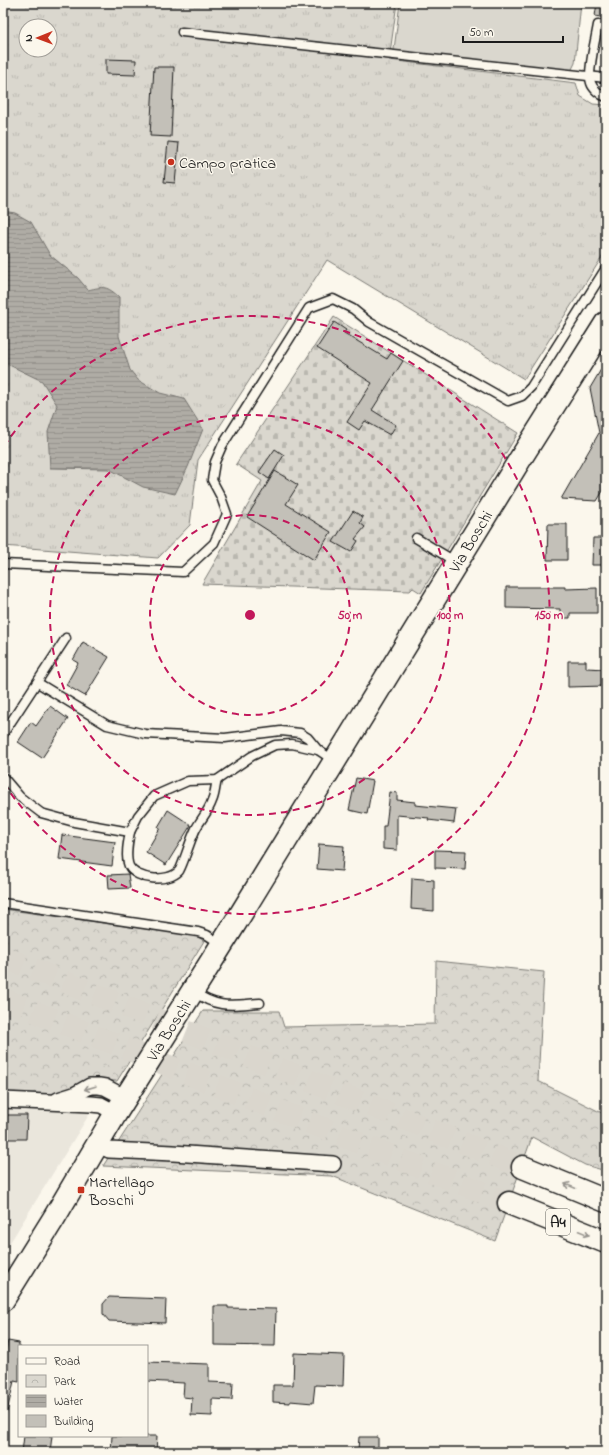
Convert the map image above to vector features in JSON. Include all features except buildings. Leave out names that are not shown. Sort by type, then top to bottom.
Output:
[{"type":"main road","name":"Via Boschi","points":[[3,1300],[221,945],[326,755],[456,562],[606,323]]},
{"type":"main road","name":"A4","points":[[523,1167],[606,1201]]},
{"type":"main road","name":"A4","points":[[509,1203],[606,1242]]},
{"type":"street","points":[[3,1100],[121,1106]]},
{"type":"street","points":[[98,1144],[109,1150],[333,1164]]},
{"type":"lane","points":[[606,25],[598,25],[590,75],[591,84],[601,96],[606,98]]},
{"type":"lane","points":[[182,32],[590,75],[606,78]]},
{"type":"lane","points":[[3,564],[183,572],[214,543],[227,514],[221,497],[212,480],[215,462],[222,446],[309,308],[332,299],[353,309],[369,322],[508,401],[522,396],[531,387],[606,268]]},
{"type":"lane","points":[[416,538],[456,562]]},
{"type":"lane","points":[[3,734],[38,683],[66,638]]},
{"type":"lane","points":[[38,683],[107,725],[145,734],[225,738],[281,731],[300,733],[308,738],[326,755]]},
{"type":"lane","points":[[217,780],[212,801],[194,831],[179,871],[170,876],[159,879],[135,873],[129,865],[127,849],[130,832],[138,816],[154,796],[188,782],[217,780],[252,756],[275,745],[292,744],[326,755]]},
{"type":"lane","points":[[3,777],[20,797],[41,813],[74,822],[130,832]]},
{"type":"lane","points":[[3,903],[198,932],[207,935],[221,945]]},
{"type":"lane","points":[[193,991],[208,1001],[224,1006],[260,1002]]},
{"type":"shaded area","points":[[3,1106],[92,1110],[3,1254]]},
{"type":"green space","points":[[3,3],[397,3],[389,60],[576,83],[580,96],[593,104],[606,105],[606,251],[524,379],[327,260],[198,460],[190,525],[158,558],[3,546]]},
{"type":"green space","points":[[400,3],[581,3],[575,63],[569,75],[393,57]]},
{"type":"green space","points":[[334,317],[518,433],[421,593],[413,588],[410,591],[202,584],[262,481],[236,464]]},
{"type":"green space","points":[[3,909],[197,936],[204,941],[117,1081],[88,1080],[52,1095],[3,1093]]},
{"type":"green space","points":[[436,961],[544,972],[538,1081],[606,1115],[606,1171],[585,1165],[532,1137],[495,1241],[332,1176],[103,1166],[203,1011],[279,1011],[284,1027],[435,1024]]},
{"type":"water","points":[[3,211],[15,213],[31,222],[50,255],[78,278],[88,290],[105,288],[119,297],[119,336],[130,370],[138,380],[160,393],[184,399],[203,429],[188,467],[175,494],[143,487],[109,469],[50,468],[48,432],[57,405],[42,381],[3,362],[3,285],[7,282],[3,277]]},
{"type":"tunnel","points":[[3,957],[523,1167]]},
{"type":"tunnel","points":[[3,999],[509,1203]]},
{"type":"place","name":"Campo pratica","points":[[171,162]]},
{"type":"place","name":"Martellago Boschi","points":[[81,1190]]}]
